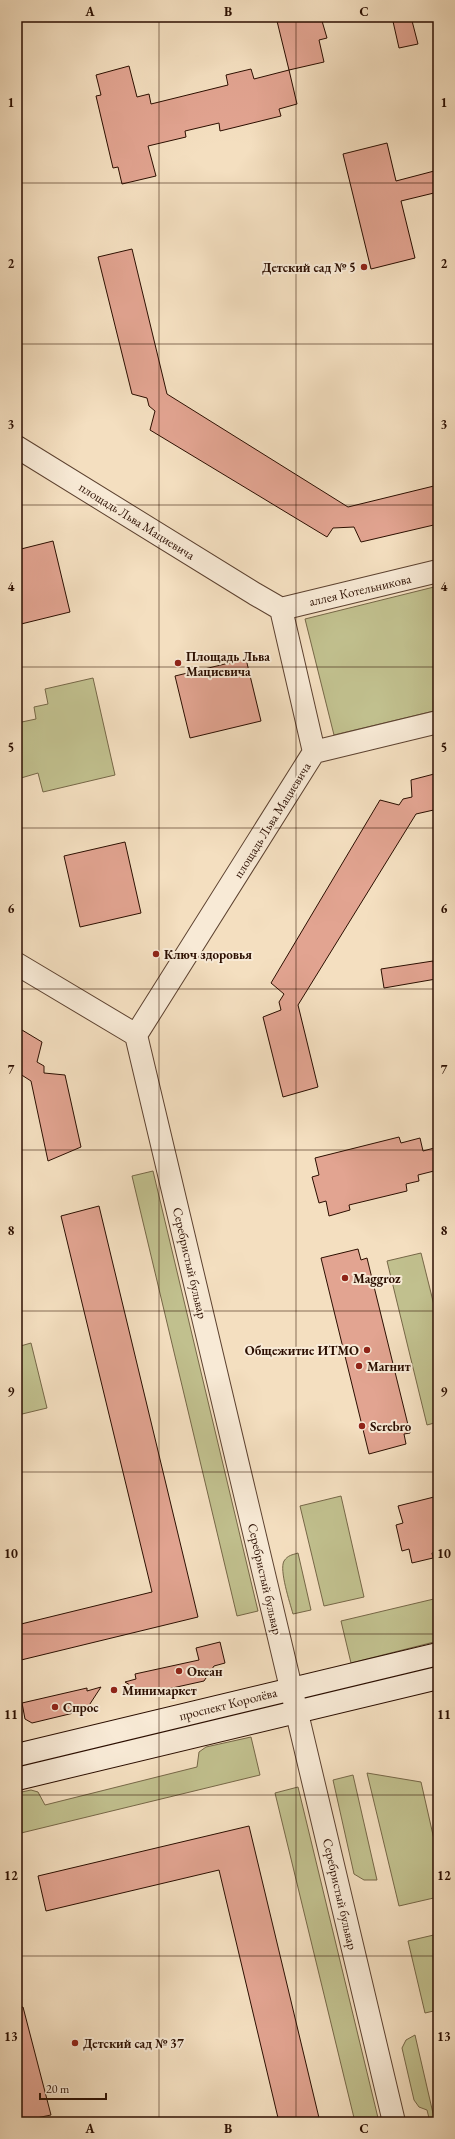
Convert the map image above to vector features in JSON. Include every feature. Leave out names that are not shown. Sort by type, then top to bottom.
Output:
[{"type":"street","name":"площадь Льва Мациевича","points":[[17,447],[281,609],[314,752],[136,1036]]},
{"type":"street","name":"аллея Котельникова","points":[[281,609],[438,572]]},
{"type":"street","points":[[314,752],[438,722]]},
{"type":"street","points":[[17,964],[136,1036]]},
{"type":"street","name":"Серебристый бульвар","points":[[136,1036],[394,2122]]},
{"type":"street","name":"проспект Королёва","points":[[17,1755],[438,1654]]},
{"type":"street","name":"проспект Королёва","points":[[17,1779],[438,1678]]},
{"type":"shaded area","points":[[438,586],[438,710],[334,735],[305,619]]},
{"type":"shaded area","points":[[93,678],[115,775],[43,792],[38,773],[21,778],[19,768],[17,769],[17,723],[36,719],[34,707],[48,704],[45,689]]},
{"type":"shaded area","points":[[153,1171],[258,1611],[237,1616],[132,1176]]},
{"type":"shaded area","points":[[421,1253],[438,1321],[438,1422],[427,1425],[387,1261]]},
{"type":"shaded area","points":[[31,1343],[47,1408],[18,1415],[17,1347]]},
{"type":"shaded area","points":[[341,1496],[364,1597],[324,1606],[300,1506]]},
{"type":"shaded area","points":[[298,1553],[311,1610],[293,1614],[286,1587],[283,1565],[287,1558]]},
{"type":"shaded area","points":[[438,1598],[438,1641],[351,1663],[341,1621]]},
{"type":"shaded area","points":[[251,1737],[260,1775],[17,1834],[17,1793],[31,1790],[38,1792],[45,1805],[197,1767],[199,1752],[206,1747]]},
{"type":"shaded area","points":[[367,1773],[421,1782],[438,1857],[438,1897],[399,1906]]},
{"type":"shaded area","points":[[353,1775],[377,1880],[364,1880],[354,1874],[333,1780]]},
{"type":"shaded area","points":[[298,1787],[379,2122],[355,2122],[275,1793]]},
{"type":"shaded area","points":[[438,1934],[438,2010],[425,2013],[408,1941]]},
{"type":"shaded area","points":[[415,2035],[435,2122],[430,2122],[427,2110],[419,2107],[414,2100],[402,2048],[406,2040]]},
{"type":"building","points":[[276,17],[317,17],[318,21],[322,21],[327,38],[319,40],[324,62],[289,70]]},
{"type":"building","points":[[392,17],[411,17],[418,44],[399,48]]},
{"type":"building","points":[[129,66],[137,97],[149,94],[151,104],[228,85],[226,75],[251,69],[254,79],[289,70],[297,104],[279,109],[281,116],[220,131],[219,123],[185,131],[186,137],[148,146],[156,176],[122,184],[118,167],[113,168],[96,96],[101,95],[96,75]]},
{"type":"building","points":[[387,143],[396,181],[438,170],[438,192],[401,201],[415,258],[371,269],[343,154]]},
{"type":"building","points":[[132,249],[167,394],[348,507],[438,485],[438,524],[361,542],[354,527],[333,528],[327,537],[150,430],[155,411],[149,406],[147,398],[132,394],[98,257]]},
{"type":"building","points":[[53,541],[70,612],[17,625],[17,550]]},
{"type":"building","points":[[246,659],[261,721],[190,738],[175,676]]},
{"type":"building","points":[[438,773],[438,809],[416,814],[298,1005],[318,1087],[283,1097],[263,1017],[281,1010],[279,1002],[284,994],[271,983],[380,800],[399,805],[403,799],[412,797],[411,780]]},
{"type":"building","points":[[125,842],[141,913],[80,927],[64,856]]},
{"type":"building","points":[[433,961],[436,979],[384,988],[381,969]]},
{"type":"building","points":[[17,1027],[42,1042],[37,1062],[44,1066],[44,1073],[65,1075],[81,1147],[48,1161],[31,1081],[17,1072]]},
{"type":"building","points":[[399,1137],[401,1143],[420,1138],[423,1151],[438,1147],[438,1170],[418,1175],[419,1181],[406,1184],[407,1191],[349,1205],[350,1210],[329,1216],[326,1201],[319,1203],[312,1177],[319,1175],[315,1158]]},
{"type":"building","points":[[99,1206],[198,1617],[17,1661],[17,1625],[152,1592],[61,1216]]},
{"type":"building","name":"Общежитие ИТМО","points":[[358,1249],[361,1260],[367,1258],[410,1433],[404,1434],[406,1444],[369,1454],[321,1258]]},
{"type":"building","points":[[438,1496],[438,1551],[432,1553],[433,1558],[412,1563],[409,1549],[402,1551],[396,1525],[403,1523],[398,1506]]},
{"type":"building","name":"Океан","points":[[220,1642],[225,1663],[214,1666],[204,1681],[145,1694],[125,1682],[136,1679],[135,1674],[199,1660],[196,1648]]},
{"type":"building","name":"Спрос","points":[[101,1687],[86,1710],[32,1723],[25,1719],[22,1703],[87,1688],[87,1691]]},
{"type":"building","points":[[249,1826],[320,2122],[279,2122],[219,1870],[46,1911],[38,1876]]},
{"type":"building","points":[[23,2007],[51,2115],[17,2122],[17,2008]]},
{"type":"place","name":"Детский сад № 5","points":[[364,267]]},
{"type":"place","name":"Площадь Льва Мациевича","points":[[178,663]]},
{"type":"place","name":"Ключ здоровья","points":[[156,954]]},
{"type":"place","name":"Maggroz","points":[[345,1278]]},
{"type":"place","name":"Общежитие ИТМО","points":[[367,1350]]},
{"type":"place","name":"Магнит","points":[[359,1366]]},
{"type":"place","name":"Serebro","points":[[362,1426]]},
{"type":"place","name":"Океан","points":[[179,1671]]},
{"type":"place","name":"Минимаркет","points":[[114,1690]]},
{"type":"place","name":"Спрос","points":[[55,1707]]},
{"type":"place","name":"Детский сад № 37","points":[[75,2043]]}]
